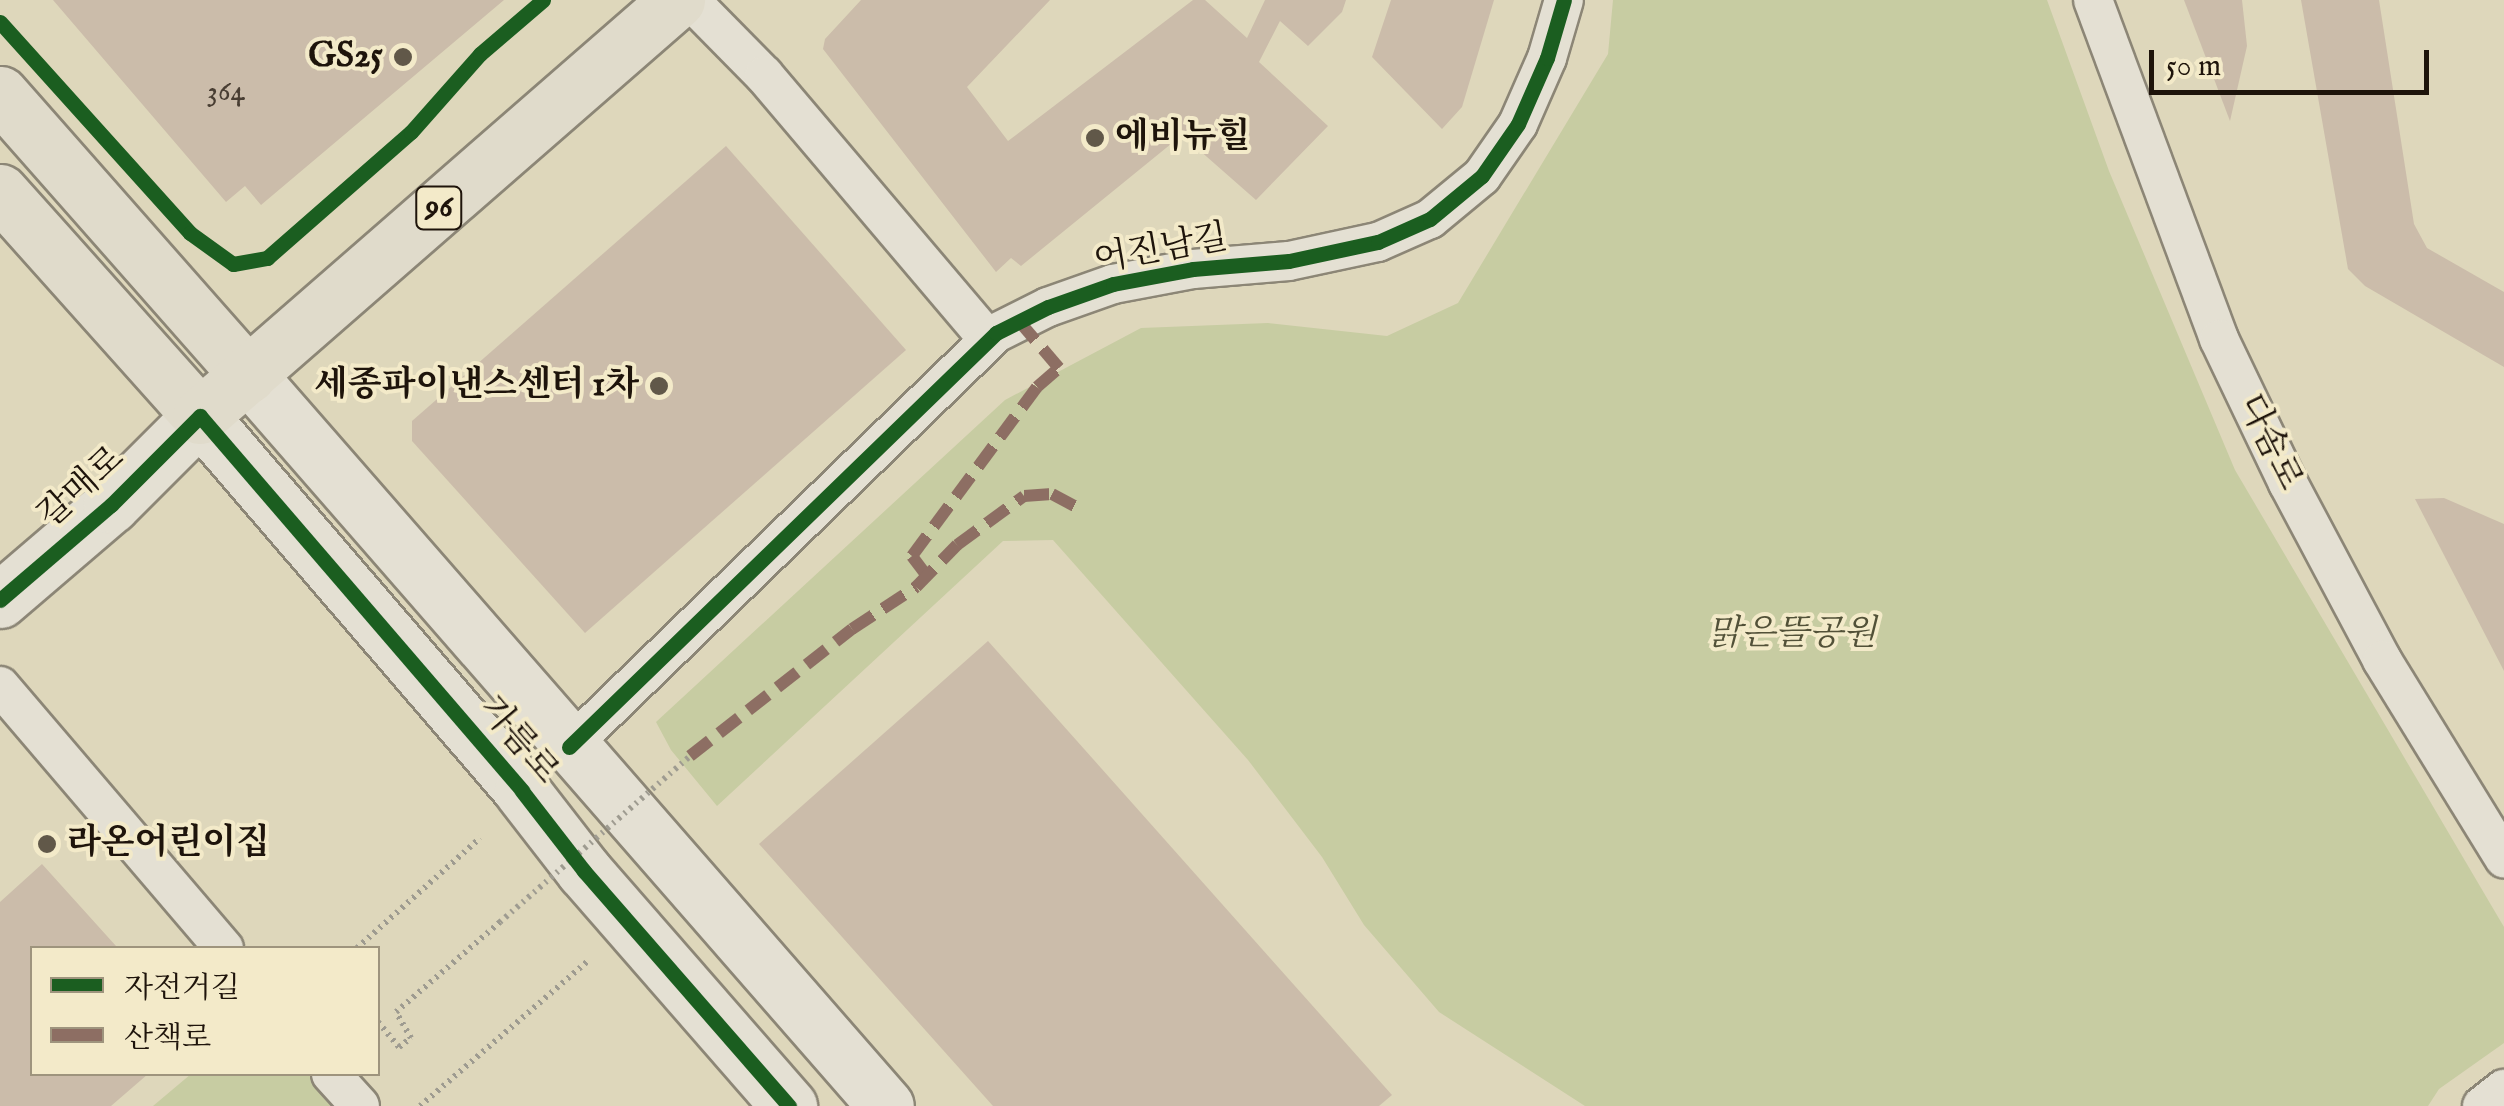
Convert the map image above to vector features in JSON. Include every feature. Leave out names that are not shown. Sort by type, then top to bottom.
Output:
[{"type":"main road","name":"갈매로","points":[[200,416],[677,0]]},
{"type":"main road","name":"가름로","points":[[0,94],[248,375]]},
{"type":"main road","name":"가름로","points":[[0,192],[200,416]]},
{"type":"street","points":[[690,0],[764,75],[988,339]]},
{"type":"street","name":"어진남길","points":[[569,747],[988,339],[1048,307],[1112,284],[1193,269],[1288,261],[1378,242],[1430,219],[1482,176],[1518,124],[1547,58],[1564,0]]},
{"type":"street","name":"다솜로","points":[[2093,0],[2220,339],[2271,447],[2382,660],[2504,858]]},
{"type":"street","name":"가름로","points":[[248,375],[886,1106]]},
{"type":"street","name":"가름로","points":[[200,416],[522,791],[584,871],[789,1106]]},
{"type":"street","name":"갈매로","points":[[0,600],[110,506],[200,416]]},
{"type":"street","points":[[0,686],[222,946]]},
{"type":"street","points":[[333,1076],[360,1106]]},
{"type":"street","points":[[2482,1106],[2504,1089]]},
{"type":"path","points":[[380,1024],[400,1046],[410,1038],[396,1012],[690,756]]},
{"type":"path","points":[[360,946],[480,838]]},
{"type":"path","points":[[420,1106],[587,962]]},
{"type":"green space","name":"맑은뜰공원","points":[[1613,0],[2047,0],[2109,171],[2235,470],[2504,927],[2504,1043],[2439,1089],[2428,1106],[1585,1106],[1439,1012],[1364,925],[1322,857],[1248,760],[1053,540],[1003,541],[717,806],[671,750],[656,722],[1005,400],[1141,328],[1268,323],[1387,336],[1458,303],[1608,54]]},
{"type":"green space","points":[[189,1076],[311,1076],[337,1106],[153,1106]]},
{"type":"building","points":[[53,0],[504,0],[261,205],[245,186],[226,202]]},
{"type":"building","name":"에비뉴힐","points":[[861,0],[1050,0],[967,87],[1008,141],[1193,0],[1205,0],[1247,38],[1265,0],[1346,0],[1342,12],[1308,46],[1280,21],[1259,62],[1328,126],[1256,200],[1182,135],[1021,266],[1011,258],[996,272],[823,49],[825,39]]},
{"type":"building","points":[[1391,0],[1494,0],[1462,107],[1442,129],[1372,57]]},
{"type":"building","points":[[2184,0],[2242,0],[2247,46],[2230,121]]},
{"type":"building","points":[[2301,0],[2379,0],[2414,224],[2427,248],[2504,292],[2504,367],[2365,286],[2348,269]]},
{"type":"building","name":"세종파이낸스센터 1차","points":[[726,146],[906,350],[585,633],[412,441],[412,421]]},
{"type":"building","points":[[2444,498],[2504,524],[2504,671],[2415,499]]},
{"type":"building","points":[[988,641],[1392,1095],[1379,1106],[993,1106],[759,844]]},
{"type":"building","points":[[42,864],[116,946],[30,946],[30,1076],[146,1076],[111,1106],[0,1106],[0,902]]},
{"type":"marked path","points":[[927,576],[912,556],[1037,387],[1059,368],[1019,321]]},
{"type":"marked path","points":[[690,756],[852,629],[916,587],[957,545],[1024,496],[1052,494],[1076,507]]},
{"type":"cycle path","points":[[0,22],[190,233],[233,264],[267,258],[411,132],[480,54],[543,0]]},
{"type":"cycle path","points":[[569,747],[996,333],[1048,307],[1113,284],[1193,269],[1289,261],[1378,242],[1430,219],[1482,176],[1518,124],[1547,58],[1564,0]]},
{"type":"cycle path","points":[[0,600],[111,505],[200,416],[522,791],[584,871],[789,1106]]},
{"type":"place","name":"GS25","points":[[403,57]]},
{"type":"place","name":"에비뉴힐","points":[[1095,138]]},
{"type":"place","name":"세종파이낸스센터 1차","points":[[659,386]]},
{"type":"place","name":"라온어린이집","points":[[47,844]]}]
